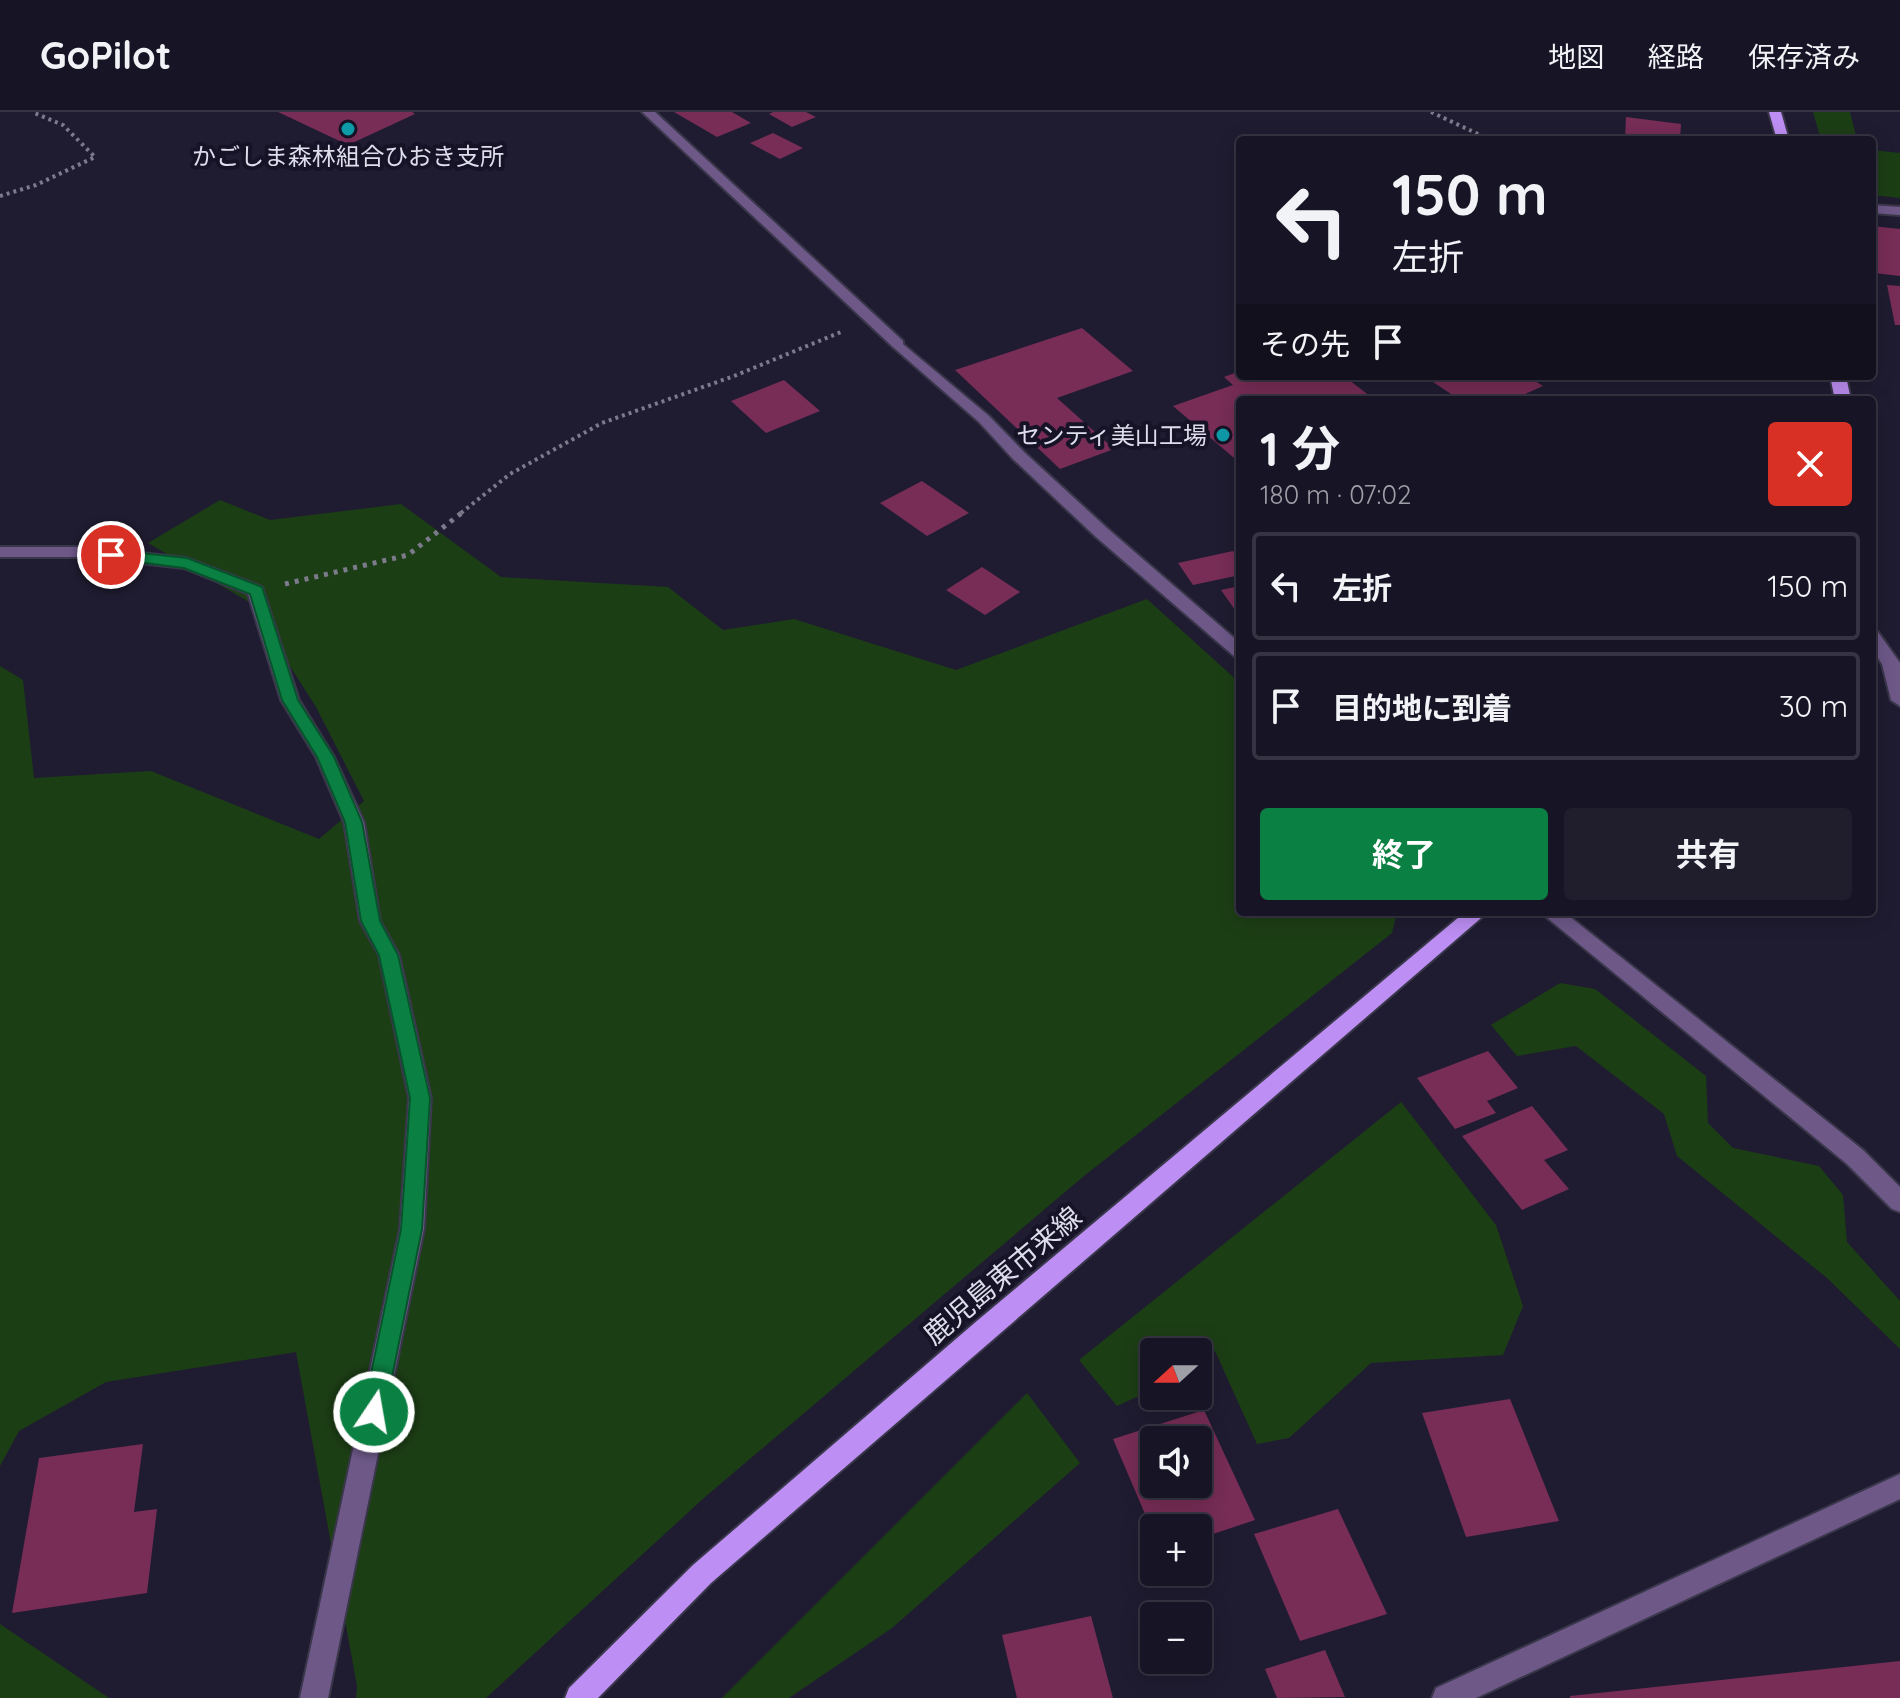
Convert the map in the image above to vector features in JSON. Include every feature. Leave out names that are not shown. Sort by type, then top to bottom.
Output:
[{"type":"main road","points":[[1775,112],[1782,136]]},
{"type":"main road","name":"鹿児島東市来線","points":[[579,1698],[714,1563],[986,1328],[1473,916]]},
{"type":"street","points":[[648,112],[871,320],[984,419],[1102,533],[1236,649]]},
{"type":"street","points":[[1876,209],[1900,211]]},
{"type":"street","points":[[0,552],[86,552],[187,563],[256,591],[290,700],[325,757],[354,822],[370,921],[389,955],[420,1098],[412,1229],[314,1698]]},
{"type":"street","points":[[1876,642],[1891,663],[1900,700]]},
{"type":"street","points":[[1555,916],[1855,1157],[1900,1202]]},
{"type":"street","points":[[1446,1698],[1900,1486]]},
{"type":"path","points":[[0,196],[36,185],[95,157],[63,125],[32,112]]},
{"type":"path","points":[[1431,112],[1482,136]]},
{"type":"path","points":[[256,591],[408,555],[510,474],[602,423],[734,376],[871,320]]},
{"type":"green space","points":[[1813,112],[1850,112],[1856,136],[1820,136]]},
{"type":"green space","points":[[1876,150],[1900,153],[1900,198],[1876,195]]},
{"type":"green space","points":[[220,500],[270,520],[401,504],[501,577],[668,587],[723,630],[794,619],[956,670],[1147,599],[1236,679],[1236,916],[1396,916],[1392,933],[1084,1176],[705,1497],[486,1698],[356,1698],[357,1686],[296,1352],[106,1382],[19,1431],[0,1466],[0,666],[23,680],[34,778],[151,771],[319,839],[364,801],[316,707],[249,602],[148,543]]},
{"type":"green space","points":[[1560,983],[1595,989],[1706,1076],[1708,1123],[1733,1148],[1819,1166],[1843,1195],[1847,1242],[1900,1301],[1900,1349],[1827,1278],[1677,1156],[1664,1114],[1576,1046],[1517,1056],[1491,1025]]},
{"type":"green space","points":[[1401,1102],[1496,1225],[1523,1306],[1503,1355],[1371,1363],[1289,1438],[1257,1444],[1215,1351],[1212,1351],[1212,1338],[1140,1338],[1140,1395],[1117,1406],[1079,1360]]},
{"type":"green space","points":[[1027,1393],[1080,1463],[892,1628],[789,1698],[722,1698]]},
{"type":"green space","points":[[0,1624],[109,1698],[0,1698]]},
{"type":"building","name":"かごしま森林組合ひおき支所","points":[[278,112],[412,112],[415,114],[348,145]]},
{"type":"building","points":[[674,112],[732,112],[751,123],[717,137]]},
{"type":"building","points":[[806,112],[816,117],[792,127],[769,114]]},
{"type":"building","points":[[1626,117],[1681,124],[1680,136],[1625,136]]},
{"type":"building","points":[[773,133],[803,148],[780,159],[750,143]]},
{"type":"building","points":[[1876,226],[1900,229],[1900,276],[1876,273]]},
{"type":"building","points":[[1887,285],[1900,286],[1900,325],[1895,325]]},
{"type":"building","points":[[1082,328],[1133,371],[1057,398],[1114,449],[1060,469],[955,370]]},
{"type":"building","name":"センティ美山工場","points":[[1236,372],[1236,380],[1349,380],[1370,396],[1236,396],[1236,460],[1173,406],[1233,385],[1224,377]]},
{"type":"building","points":[[784,380],[820,411],[766,433],[731,401]]},
{"type":"building","points":[[1430,380],[1533,380],[1543,386],[1521,396],[1454,396]]},
{"type":"building","points":[[922,481],[969,513],[927,536],[880,503]]},
{"type":"building","points":[[1233,551],[1236,555],[1236,576],[1193,585],[1178,563]]},
{"type":"building","points":[[982,567],[1020,592],[985,615],[946,590]]},
{"type":"building","points":[[1236,587],[1236,611],[1221,590]]},
{"type":"building","points":[[1488,1051],[1518,1088],[1487,1101],[1496,1113],[1455,1129],[1417,1078]]},
{"type":"building","points":[[1532,1106],[1568,1150],[1544,1160],[1569,1189],[1522,1210],[1462,1136]]},
{"type":"building","points":[[1510,1399],[1559,1521],[1466,1537],[1422,1413]]},
{"type":"building","points":[[1204,1410],[1211,1426],[1154,1426]]},
{"type":"building","points":[[1212,1427],[1255,1520],[1212,1534],[1212,1514],[1145,1514],[1113,1439],[1140,1430],[1140,1498],[1212,1498]]},
{"type":"building","points":[[143,1444],[134,1512],[157,1509],[147,1593],[12,1613],[39,1458]]},
{"type":"building","points":[[1338,1509],[1387,1614],[1300,1641],[1254,1534]]},
{"type":"building","points":[[1091,1616],[1113,1698],[1017,1698],[1002,1635]]},
{"type":"building","points":[[1325,1650],[1345,1697],[1277,1698],[1265,1669]]},
{"type":"building","points":[[1900,1661],[1900,1698],[1570,1698],[1570,1696]]},
{"type":"place","name":"かごしま森林組合ひおき支所","points":[[348,129]]},
{"type":"place","name":"センティ美山工場","points":[[1223,435]]},
{"type":"route","points":[[111,555],[187,563],[256,591],[290,700],[325,757],[354,822],[370,921],[389,955],[420,1098],[412,1229],[374,1412]]}]
